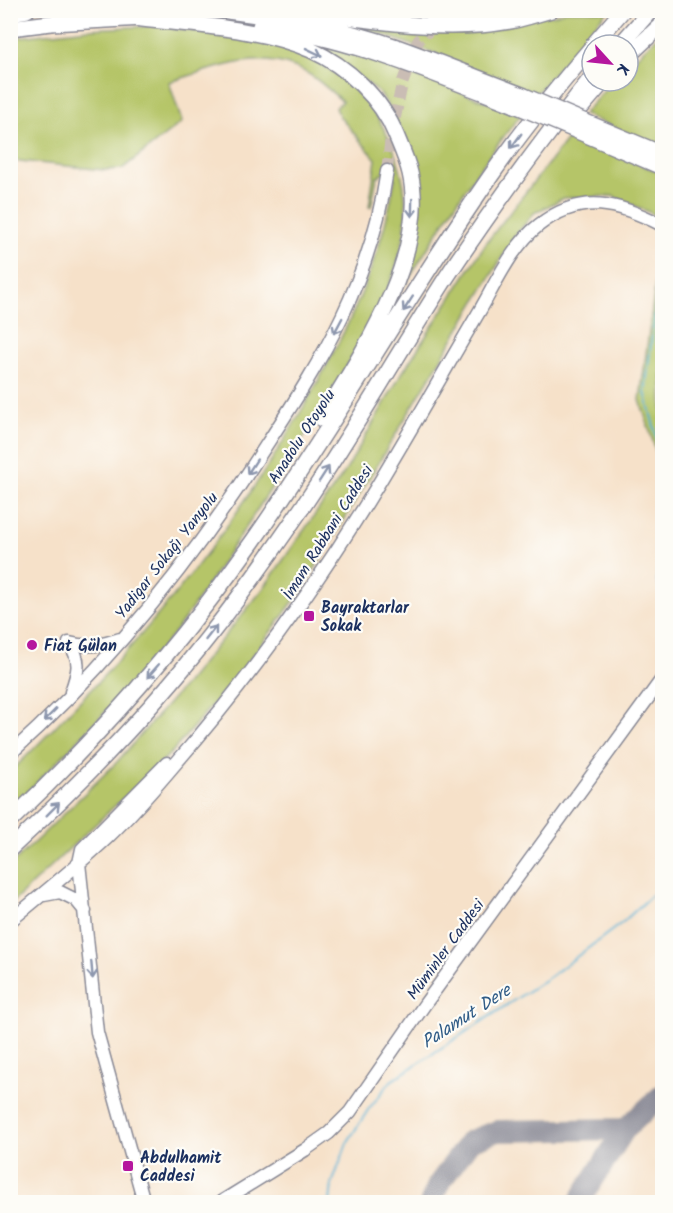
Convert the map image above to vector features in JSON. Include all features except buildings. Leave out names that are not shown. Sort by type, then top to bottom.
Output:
[{"type":"highway","points":[[10,13],[27,10]]},
{"type":"highway","points":[[219,10],[324,27],[392,46],[579,126],[663,167]]},
{"type":"highway","points":[[295,10],[402,23],[461,25],[510,21],[551,10]]},
{"type":"highway","name":"Anadolu Otoyolu","points":[[604,33],[623,10]]},
{"type":"highway","points":[[631,33],[651,10]]},
{"type":"highway","points":[[10,28],[51,23],[166,17],[273,28],[390,56],[518,100]]},
{"type":"highway","points":[[133,18],[226,29],[270,37],[311,50],[332,62],[377,101],[392,126],[410,174],[412,198],[412,224],[406,255],[357,362],[246,538],[172,649]]},
{"type":"highway","points":[[640,45],[663,24]]},
{"type":"highway","name":"Anadolu Otoyolu","points":[[10,821],[86,745],[172,649],[252,543],[489,178],[580,61]]},
{"type":"highway","points":[[10,849],[52,810],[106,754],[209,636],[305,504],[445,280],[536,148],[580,92]]},
{"type":"highway","points":[[445,280],[594,93]]},
{"type":"highway","points":[[579,126],[663,154]]},
{"type":"main road","name":"Yadigar Sokağı Yanyolu","points":[[10,754],[70,695],[121,639],[229,504],[318,364],[348,308],[374,239],[387,171]]},
{"type":"main road","name":"İmam Rabbani Caddesi","points":[[79,863],[82,849],[104,824],[212,722],[278,638],[375,489],[527,235],[562,211],[589,204],[614,205],[663,225]]},
{"type":"main road","points":[[70,695],[78,661],[69,643],[83,647],[96,646],[121,639]]},
{"type":"main road","name":"Müminler Caddesi","points":[[221,1203],[305,1150],[329,1133],[350,1112],[425,1004],[663,679]]},
{"type":"main road","points":[[10,921],[79,863]]},
{"type":"main road","points":[[79,863],[97,1032],[144,1203]]},
{"type":"main road","points":[[40,897],[60,892],[76,900],[86,912]]},
{"type":"green space","points":[[356,11],[534,11],[468,19]]},
{"type":"green space","points":[[565,11],[607,11],[588,33],[580,33],[580,43],[536,94],[437,56],[437,54],[381,34],[349,26],[349,23],[554,15]]},
{"type":"green space","points":[[153,26],[224,35],[271,44],[315,61],[352,87],[380,122],[398,162],[406,206],[402,247],[379,307],[348,364],[313,424],[190,611],[157,654],[117,699],[11,809],[11,771],[110,669],[173,597],[230,522],[282,443],[336,347],[361,294],[381,239],[395,179],[391,174],[381,173],[377,177],[371,207],[369,207],[376,159],[340,117],[336,108],[342,101],[309,74],[281,63],[265,61],[233,64],[169,82],[182,122],[122,169],[104,170],[11,160],[11,38],[88,29]]},
{"type":"green space","points":[[662,32],[662,149],[583,114],[602,93],[640,93],[640,53]]},
{"type":"green space","points":[[310,43],[390,67],[521,115],[474,177],[405,285],[416,248],[419,211],[416,169],[406,139],[382,96]]},
{"type":"green space","points":[[569,137],[662,173],[662,218],[613,196],[564,198],[534,213],[515,236],[302,590],[246,665],[173,751],[11,904],[11,865],[116,763],[187,682],[263,589],[346,470],[399,378],[486,243]]},
{"type":"green space","points":[[662,233],[662,471],[640,400]]},
{"type":"waterway","name":"Palamut Dere","points":[[662,257],[645,392],[662,458]]},
{"type":"waterway","name":"Palamut Dere","points":[[662,512],[657,581],[662,593]]},
{"type":"waterway","name":"Palamut Dere","points":[[330,1202],[332,1184],[347,1143],[368,1110],[391,1081],[551,976],[623,922],[662,886]]},
{"type":"taxiway","points":[[625,1129],[662,1095]]},
{"type":"taxiway","points":[[431,1202],[438,1185],[470,1141],[497,1131],[625,1129],[579,1202]]},
{"type":"tunnel","points":[[387,171],[391,136],[402,84],[418,41],[450,10]]},
{"type":"place","name":"Bayraktarlar Sokak","points":[[309,616]]},
{"type":"place","name":"Fiat Gülan","points":[[32,645]]},
{"type":"place","name":"Abdulhamit Caddesi","points":[[128,1166]]}]
